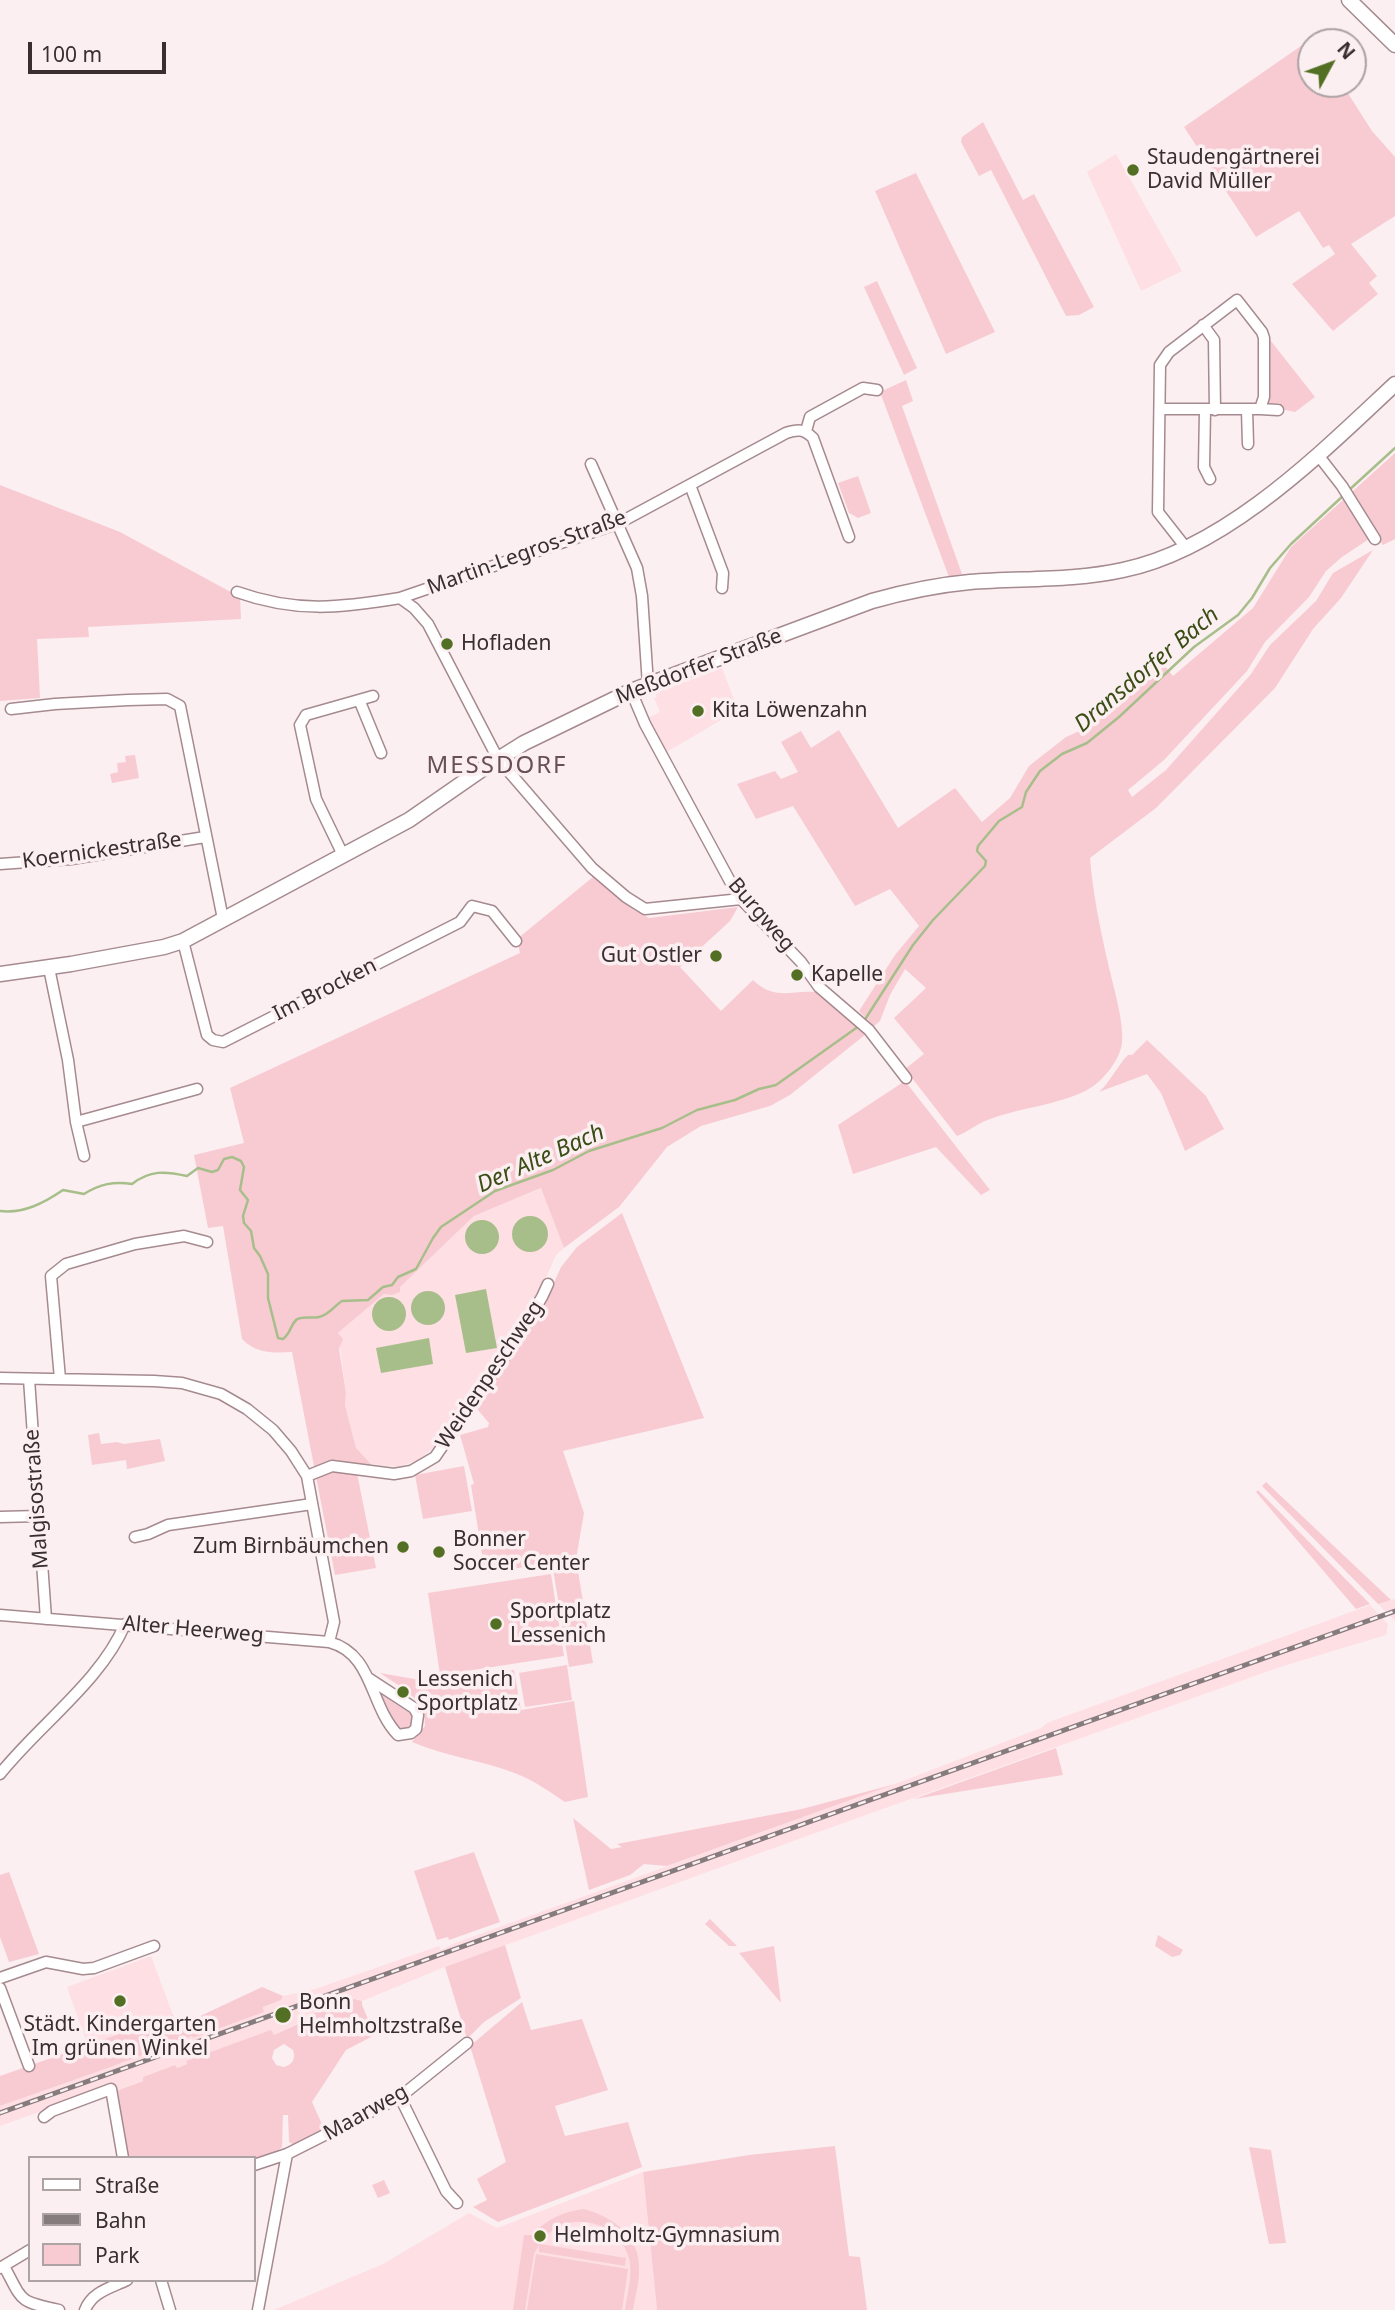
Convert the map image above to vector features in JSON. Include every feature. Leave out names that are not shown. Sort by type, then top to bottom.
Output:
[{"type":"street","points":[[1349,0],[1395,45]]},
{"type":"street","points":[[1187,549],[1158,512],[1160,365],[1169,352],[1237,300],[1264,338],[1264,397],[1260,409]]},
{"type":"street","points":[[1203,325],[1214,340],[1204,467],[1210,478]]},
{"type":"street","name":"Meßdorfer Straße","points":[[0,974],[49,968],[164,947],[183,941],[409,820],[524,743],[631,691],[824,619],[903,592],[971,582],[1123,570],[1187,549],[1283,486],[1395,383]]},
{"type":"street","points":[[849,537],[813,438],[806,431],[810,417],[863,388],[877,390]]},
{"type":"street","points":[[1160,409],[1279,410]]},
{"type":"street","points":[[1247,410],[1248,444]]},
{"type":"street","name":"Martin-Legros-Straße","points":[[237,592],[283,606],[348,607],[400,598],[619,523],[786,433],[797,429],[806,431]]},
{"type":"street","points":[[1318,455],[1342,486],[1375,539]]},
{"type":"street","points":[[591,464],[637,568],[648,685]]},
{"type":"street","points":[[690,485],[723,573],[722,588]]},
{"type":"street","points":[[400,598],[414,608],[428,624],[498,759],[592,868],[645,909],[741,899]]},
{"type":"street","name":"Burgweg","points":[[631,691],[645,724],[741,899],[801,962],[819,987],[869,1030],[906,1078]]},
{"type":"street","points":[[343,855],[316,799],[300,725],[306,715],[360,702],[373,696]]},
{"type":"street","points":[[10,709],[55,704],[154,700],[174,701],[180,706],[223,919]]},
{"type":"street","points":[[360,702],[381,753]]},
{"type":"street","name":"Koernickestraße","points":[[0,864],[71,859],[205,837]]},
{"type":"street","name":"Im Brocken","points":[[183,941],[207,1035],[213,1040],[223,1042],[460,922],[472,906],[492,911],[516,941]]},
{"type":"street","points":[[49,968],[70,1069],[76,1122],[84,1156]]},
{"type":"street","points":[[76,1122],[197,1089]]},
{"type":"street","points":[[60,1379],[51,1276],[66,1264],[135,1244],[184,1236],[207,1242]]},
{"type":"street","name":"Weidenpeschweg","points":[[307,1476],[332,1466],[394,1474],[427,1464],[435,1457],[519,1335],[548,1284]]},
{"type":"street","points":[[0,1378],[182,1383],[221,1394],[247,1409],[273,1430],[307,1476],[334,1622],[329,1642]]},
{"type":"street","name":"Malgisostraße","points":[[29,1379],[46,1619]]},
{"type":"street","points":[[135,1537],[168,1525],[312,1504]]},
{"type":"street","points":[[0,1517],[39,1516]]},
{"type":"street","name":"Alter Heerweg","points":[[0,1615],[341,1645],[360,1661],[388,1724],[398,1735],[411,1733],[416,1729],[418,1715],[414,1708],[368,1678]]},
{"type":"street","points":[[0,1774],[94,1672],[116,1645],[125,1624]]},
{"type":"street","points":[[0,1978],[46,1962],[83,1969],[94,1968],[136,1946],[154,1947]]},
{"type":"street","points":[[0,1988],[29,2066]]},
{"type":"street","name":"Maarweg","points":[[256,2164],[287,2154],[400,2096],[467,2043]]},
{"type":"street","points":[[44,2117],[111,2089],[123,2156]]},
{"type":"street","points":[[400,2096],[446,2191],[457,2203]]},
{"type":"street","points":[[258,2310],[287,2154]]},
{"type":"street","points":[[28,2251],[2,2267],[21,2299],[59,2310]]},
{"type":"street","points":[[85,2310],[89,2301],[98,2293],[123,2282]]},
{"type":"street","points":[[162,2282],[170,2310]]},
{"type":"shaded area","points":[[1116,154],[1182,271],[1141,291],[1087,172]]},
{"type":"shaded area","name":"Kita Löwenzahn","points":[[722,668],[738,710],[665,753],[647,718],[660,712],[654,698],[657,697],[655,693]]},
{"type":"shaded area","points":[[542,1188],[564,1248],[556,1255],[536,1300],[530,1300],[529,1312],[432,1449],[418,1460],[398,1467],[371,1464],[356,1448],[345,1405],[346,1393],[338,1333],[384,1294],[400,1287],[474,1216]]},
{"type":"shaded area","points":[[530,1216],[542,1222],[548,1234],[542,1246],[530,1252],[518,1246],[512,1234],[518,1222]]},
{"type":"shaded area","points":[[482,1220],[494,1225],[499,1237],[494,1249],[482,1254],[470,1249],[465,1237],[470,1225]]},
{"type":"shaded area","points":[[486,1289],[497,1348],[466,1353],[455,1295]]},
{"type":"shaded area","points":[[428,1291],[440,1296],[445,1308],[440,1320],[428,1325],[416,1320],[411,1308],[416,1296]]},
{"type":"shaded area","points":[[389,1297],[401,1302],[406,1314],[401,1326],[389,1331],[377,1326],[372,1314],[377,1302]]},
{"type":"shaded area","points":[[429,1338],[433,1364],[381,1373],[376,1348]]},
{"type":"shaded area","points":[[1395,1599],[1395,1621],[1378,1604]]},
{"type":"shaded area","points":[[1370,1605],[1388,1624],[1386,1635],[1280,1667],[807,1836],[445,1967],[362,2001],[358,1999],[273,2036],[271,2031],[186,2061],[187,2064],[176,2068],[175,2065],[143,2077],[144,2080],[116,2091],[114,2085],[0,2126],[0,2106],[264,2012],[263,2007],[281,2000],[283,1996],[315,1989],[439,1946],[441,1950],[895,1784],[1041,1728],[1047,1723]]},
{"type":"shaded area","name":"Städt. Kindergarten Im grünen Winkel","points":[[151,1956],[173,2015],[88,2046],[67,1987]]},
{"type":"shaded area","name":"Helmholtz-Gymnasium","points":[[643,2172],[657,2310],[274,2310],[383,2264],[469,2213],[497,2228]]},
{"type":"green space","points":[[1297,49],[1297,98],[1351,98],[1372,131],[1395,157],[1395,216],[1351,244],[1377,276],[1369,283],[1378,294],[1333,331],[1292,284],[1335,254],[1329,245],[1323,248],[1299,211],[1256,237],[1184,127]]},
{"type":"green space","points":[[983,122],[1023,200],[1034,194],[1094,307],[1079,315],[1066,316],[991,170],[979,176],[961,142],[962,137]]},
{"type":"green space","points":[[916,173],[995,332],[946,354],[875,191]]},
{"type":"green space","points":[[877,281],[917,368],[904,375],[864,287]]},
{"type":"green space","points":[[1267,336],[1315,397],[1295,412],[1281,409],[1280,403],[1269,403]]},
{"type":"green space","points":[[906,380],[913,401],[902,406],[962,574],[949,577],[880,392]]},
{"type":"green space","points":[[1395,453],[1395,539],[1383,545],[1375,535],[1326,571],[1309,597],[1265,642],[1247,671],[1164,760],[1128,790],[1132,797],[1166,770],[1251,674],[1270,645],[1316,601],[1333,573],[1373,550],[1341,598],[1313,629],[1275,688],[1156,808],[1090,858],[1100,924],[1121,1024],[1122,1043],[1113,1065],[1096,1084],[1083,1092],[1060,1101],[997,1117],[957,1136],[905,1069],[924,1054],[894,1018],[926,988],[905,969],[890,995],[880,1021],[874,1026],[859,1011],[895,955],[919,926],[890,889],[855,906],[793,806],[756,819],[737,784],[775,771],[781,779],[798,772],[781,742],[801,731],[811,748],[839,730],[898,828],[955,788],[982,822],[1010,798],[1029,766],[1066,737],[1095,724],[1163,664],[1173,676],[1253,608],[1291,547]]},
{"type":"green space","points":[[858,476],[871,513],[858,518],[849,513],[838,483]]},
{"type":"green space","points":[[0,485],[120,532],[240,597],[241,619],[88,627],[89,637],[37,639],[40,698],[0,701]]},
{"type":"green space","points":[[135,755],[139,778],[112,783],[110,774],[118,772],[117,763],[126,762],[125,756]]},
{"type":"green space","points":[[593,877],[634,910],[649,918],[738,907],[730,921],[680,967],[721,1011],[753,980],[775,992],[816,992],[866,1034],[790,1095],[770,1106],[701,1126],[667,1147],[619,1207],[564,1248],[541,1188],[474,1216],[400,1287],[400,1292],[384,1294],[338,1333],[343,1339],[339,1349],[346,1393],[345,1405],[356,1448],[371,1464],[357,1473],[376,1568],[335,1575],[292,1352],[259,1350],[242,1339],[223,1226],[208,1228],[194,1155],[244,1143],[230,1088],[520,953],[517,939]]},
{"type":"green space","points":[[1147,1040],[1206,1096],[1224,1129],[1185,1151],[1161,1093],[1147,1074],[1099,1092],[1128,1055],[1132,1055]]},
{"type":"green space","points":[[905,1081],[990,1190],[981,1195],[936,1147],[853,1174],[838,1125]]},
{"type":"green space","points":[[622,1213],[704,1418],[563,1451],[584,1513],[576,1559],[593,1663],[569,1667],[552,1563],[485,1573],[471,1485],[474,1484],[460,1435],[488,1427],[489,1423],[478,1410],[479,1400],[551,1289],[561,1267],[577,1247]]},
{"type":"green space","points":[[99,1433],[101,1444],[160,1439],[165,1461],[127,1469],[126,1460],[92,1465],[88,1435]]},
{"type":"green space","points":[[464,1466],[472,1511],[423,1519],[415,1475]]},
{"type":"green space","points":[[1266,1482],[1391,1600],[1378,1604],[1262,1486]]},
{"type":"green space","points":[[1258,1490],[1370,1604],[1356,1609],[1256,1492]]},
{"type":"green space","name":"Sportplatz Lessenich","points":[[551,1574],[564,1656],[440,1675],[428,1593]]},
{"type":"green space","points":[[567,1665],[572,1700],[525,1707],[519,1673]]},
{"type":"green space","points":[[514,1670],[521,1710],[574,1701],[588,1797],[565,1802],[517,1774],[412,1742],[425,1726],[421,1708],[410,1694],[380,1673],[437,1683]]},
{"type":"green space","points":[[380,1694],[411,1714],[411,1726],[405,1730],[396,1726],[379,1697]]},
{"type":"green space","points":[[1056,1748],[1063,1775],[914,1799]]},
{"type":"green space","points":[[895,1784],[667,1866],[644,1864],[630,1875],[589,1890],[573,1818],[611,1849],[622,1847],[617,1844],[802,1809]]},
{"type":"green space","points":[[474,1852],[500,1922],[449,1940],[448,1937],[437,1940],[414,1871]]},
{"type":"green space","points":[[9,1872],[39,1954],[9,1962],[0,1937],[0,1875]]},
{"type":"green space","points":[[710,1919],[737,1946],[729,1946],[705,1924]]},
{"type":"green space","points":[[1158,1935],[1183,1950],[1180,1955],[1172,1957],[1155,1946]]},
{"type":"green space","points":[[505,1945],[521,1998],[484,2022],[467,2039],[445,1967]]},
{"type":"green space","points":[[774,1946],[781,2003],[739,1953]]},
{"type":"green space","points":[[262,1987],[283,1996],[281,2000],[263,2007],[264,2012],[0,2106],[0,2076],[173,2015],[179,2026]]},
{"type":"green space","points":[[354,1999],[362,2001],[375,2035],[346,2050],[312,2102],[325,2131],[296,2146],[289,2142],[288,2115],[283,2115],[282,2147],[276,2152],[256,2158],[256,2156],[128,2156],[116,2091],[175,2065],[177,2068],[187,2064],[186,2061],[271,2030],[274,2035],[311,2018],[310,2015]],"holes":[[[284,2044],[293,2050],[291,2063],[284,2067],[276,2065],[272,2058],[274,2050]]]},
{"type":"green space","points":[[522,2002],[531,2030],[582,2019],[608,2090],[555,2106],[565,2136],[628,2122],[642,2167],[498,2222],[473,2207],[487,2200],[477,2179],[506,2162],[470,2046]]},
{"type":"green space","points":[[835,2146],[849,2256],[860,2257],[867,2310],[657,2310],[643,2172],[749,2155]]},
{"type":"green space","points":[[1249,2147],[1271,2150],[1286,2243],[1269,2244]]},
{"type":"green space","points":[[384,2180],[390,2193],[378,2198],[372,2185]]},
{"type":"green space","points":[[584,2209],[615,2223],[630,2238],[635,2248],[639,2276],[633,2310],[625,2310],[630,2268],[628,2255],[621,2242],[612,2232],[600,2226],[574,2222],[549,2233],[540,2244],[626,2258],[625,2266],[539,2252],[539,2245],[534,2254],[525,2310],[513,2310],[524,2235],[532,2235],[555,2217]]},
{"type":"green space","points":[[536,2254],[628,2269],[622,2310],[527,2310]]},
{"type":"waterway","name":"Dransdorfer Bach","points":[[1348,491],[1395,448]]},
{"type":"waterway","name":"Dransdorfer Bach","points":[[864,1021],[913,945],[985,866],[986,861],[977,851],[978,846],[999,821],[1022,807],[1026,792],[1040,771],[1062,754],[1087,743],[1194,647],[1238,615],[1270,568],[1291,544],[1344,495]]},
{"type":"waterway","name":"Der Alte Bach","points":[[0,1211],[17,1211],[33,1206],[63,1190],[84,1194],[107,1184],[132,1184],[145,1176],[158,1173],[187,1176],[198,1168],[212,1172],[218,1170],[224,1159],[232,1157],[241,1161],[244,1167],[240,1190],[248,1200],[243,1216],[244,1223],[251,1231],[254,1248],[268,1274],[268,1298],[278,1338],[283,1339],[298,1319],[323,1316],[342,1301],[368,1300],[383,1287],[392,1285],[398,1277],[416,1269],[441,1227],[495,1191],[553,1170],[589,1151],[662,1128],[697,1110],[776,1085],[859,1026]]},
{"type":"railway","points":[[0,2113],[1395,1611]]},
{"type":"place","name":"Staudengärtnerei David Müller","points":[[1133,170]]},
{"type":"place","name":"Hofladen","points":[[447,644]]},
{"type":"place","name":"Kita Löwenzahn","points":[[698,711]]},
{"type":"place","name":"Gut Ostler","points":[[716,956]]},
{"type":"place","name":"Kapelle","points":[[797,975]]},
{"type":"place","name":"Zum Birnbäumchen","points":[[403,1547]]},
{"type":"place","name":"Bonner Soccer Center","points":[[439,1552]]},
{"type":"place","name":"Sportplatz Lessenich","points":[[496,1624]]},
{"type":"place","name":"Lessenich Sportplatz","points":[[403,1692]]},
{"type":"place","name":"Städt. Kindergarten Im grünen Winkel","points":[[120,2001]]},
{"type":"place","name":"Bonn Helmholtzstraße","points":[[283,2015]]},
{"type":"place","name":"Helmholtz-Gymnasium","points":[[540,2236]]},
{"type":"district","name":"MESSDORF","points":[[497,766]]}]
